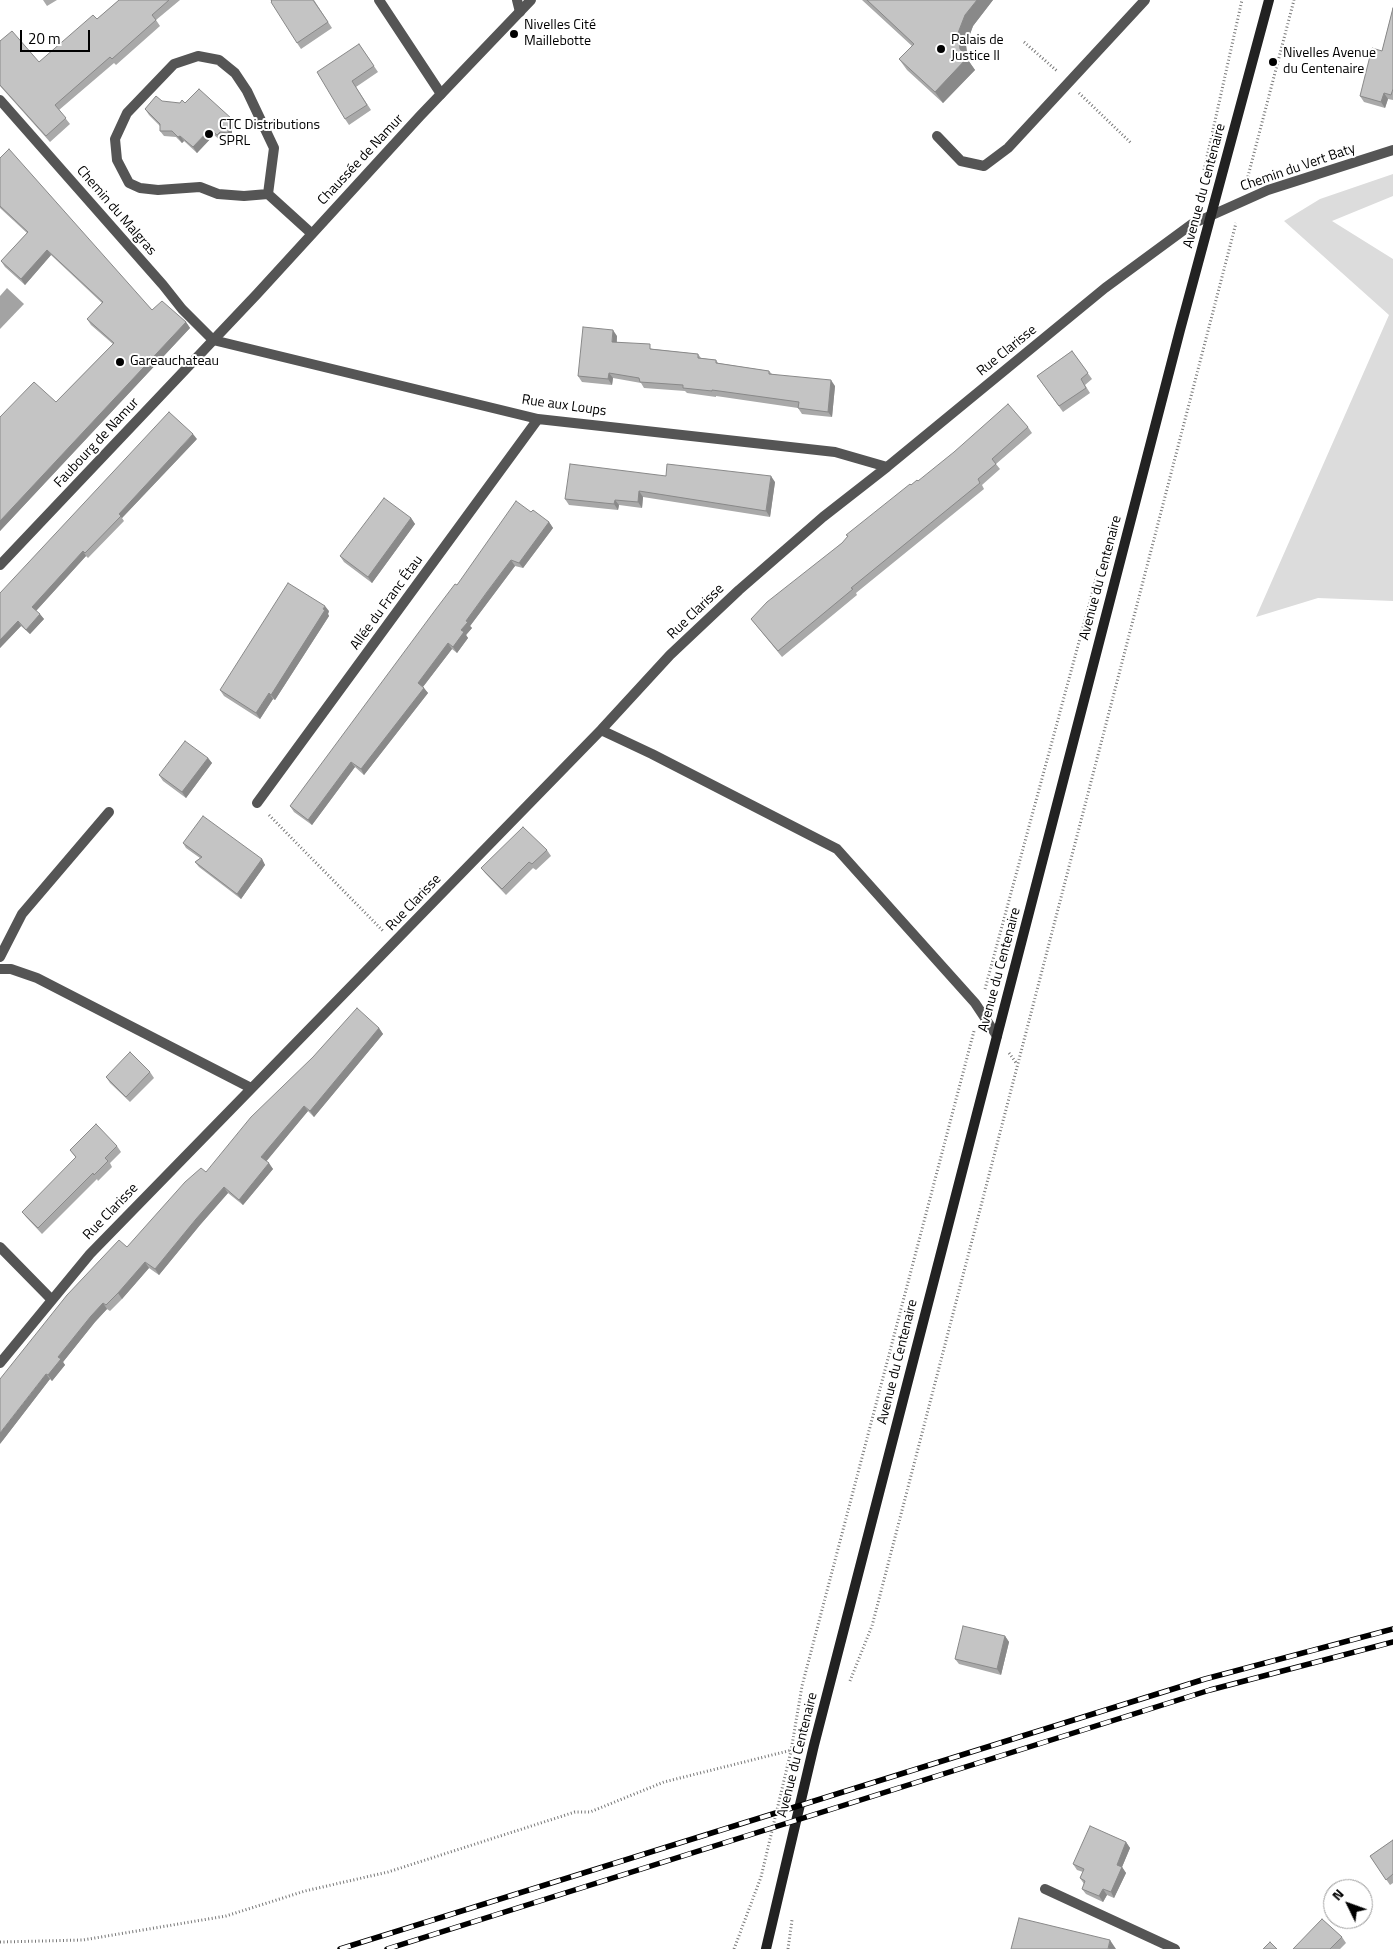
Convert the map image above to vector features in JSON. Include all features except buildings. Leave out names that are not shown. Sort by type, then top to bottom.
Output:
[{"type":"main road","name":"Avenue du Centenaire","points":[[766,1949],[814,1745],[1180,330],[1269,0]]},
{"type":"street","points":[[379,0],[441,94]]},
{"type":"street","points":[[517,0],[520,12]]},
{"type":"street","name":"Chaussée de Namur","points":[[213,340],[441,94],[531,0]]},
{"type":"street","points":[[937,136],[960,161],[984,166],[1008,148],[1145,0]]},
{"type":"street","points":[[268,194],[274,148],[247,91],[236,73],[219,60],[198,56],[174,64],[127,113],[115,139],[117,160],[129,183],[140,188],[158,190],[200,186],[218,194],[244,196],[268,194],[311,233]]},
{"type":"street","name":"Chemin du Malgras","points":[[0,100],[182,309],[213,340]]},
{"type":"street","name":"Chemin du Vert Baty","points":[[1212,214],[1268,190],[1393,150]]},
{"type":"street","name":"Rue Clarisse","points":[[0,1363],[90,1254],[601,730],[670,655],[739,590],[823,517],[887,467],[1105,288],[1192,224],[1212,214]]},
{"type":"street","name":"Rue aux Loups","points":[[213,340],[538,419],[835,452],[887,467]]},
{"type":"street","name":"Faubourg de Namur","points":[[0,565],[213,340]]},
{"type":"street","name":"Allée du Franc Étau","points":[[257,803],[538,419]]},
{"type":"street","points":[[601,730],[652,754],[837,849],[980,1008],[997,1036]]},
{"type":"street","points":[[0,957],[22,914],[109,812]]},
{"type":"street","points":[[0,969],[12,969],[37,978],[251,1088]]},
{"type":"street","points":[[0,1248],[51,1299]]},
{"type":"street","points":[[1045,1889],[1175,1949]]},
{"type":"path","points":[[1202,175],[1242,0]]},
{"type":"path","points":[[849,1686],[872,1626],[1294,0]]},
{"type":"path","points":[[1024,42],[1069,82],[1131,143]]},
{"type":"path","points":[[734,1949],[761,1877],[791,1751],[802,1686],[980,1008],[1101,559]]},
{"type":"path","points":[[257,803],[394,943]]},
{"type":"path","points":[[0,1942],[83,1940],[226,1916],[305,1891],[388,1872],[575,1812],[590,1812],[664,1782],[814,1745]]},
{"type":"path","points":[[788,1949],[793,1914]]},
{"type":"shaded area","points":[[1393,174],[1393,196],[1332,221],[1393,259],[1393,601],[1318,598],[1256,617],[1389,315],[1284,221],[1320,199]]},
{"type":"shaded area","points":[[7,288],[24,304],[0,329],[0,296]]},
{"type":"railway","points":[[340,1949],[1205,1679],[1393,1629]]},
{"type":"railway","points":[[387,1949],[1210,1690],[1393,1642]]},
{"type":"place","name":"Nivelles Cité Maillebotte","points":[[514,34]]},
{"type":"place","name":"Palais de Justice II","points":[[941,49]]},
{"type":"place","name":"Nivelles Avenue du Centenaire","points":[[1273,62]]},
{"type":"place","name":"CTC Distributions SPRL","points":[[209,134]]},
{"type":"place","name":"Gareauchateau","points":[[120,362]]}]
